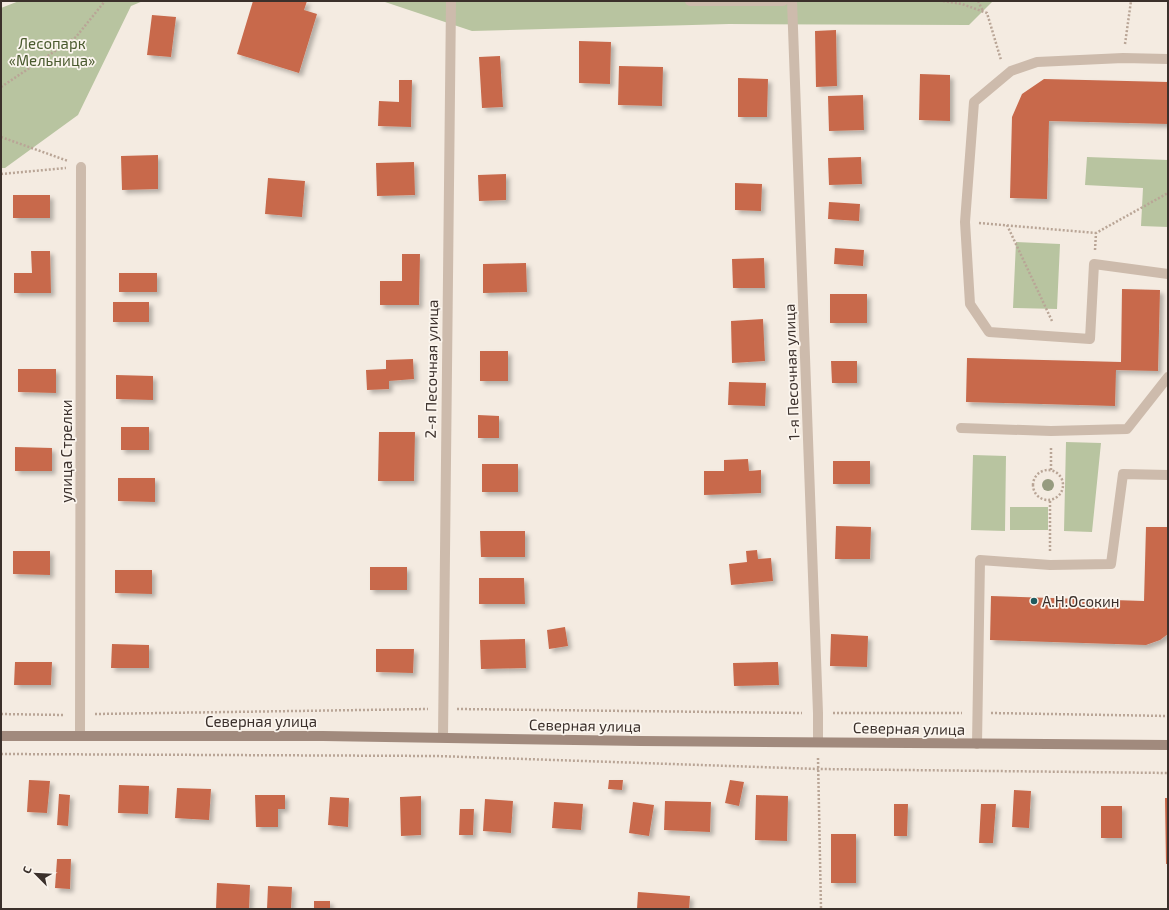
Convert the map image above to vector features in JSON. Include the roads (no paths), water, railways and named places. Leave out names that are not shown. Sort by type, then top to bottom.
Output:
[{"type":"main road","name":"Северная улица","points":[[1,736],[443,737],[1168,745]]},
{"type":"street","name":"2-я Песочная улица","points":[[443,737],[442,709],[450,1]]},
{"type":"street","points":[[690,1],[783,1]]},
{"type":"street","name":"1-я Песочная улица","points":[[792,1],[818,742]]},
{"type":"street","points":[[1168,59],[1123,58],[1037,62],[1011,71],[974,102],[965,222],[970,304],[989,332],[1090,339],[1094,264],[1168,274]]},
{"type":"street","name":"улица Стрелки","points":[[80,735],[81,167]]},
{"type":"street","points":[[961,428],[1051,431],[1127,429],[1168,378]]},
{"type":"street","points":[[977,744],[979,712],[980,560],[1050,565],[1110,564],[1123,474],[1168,475]]},
{"type":"place","name":"А.Н.Осокин","points":[[1034,601]]},
{"type":"park label","name":"Лесопарк «Мельница»","points":[[52,52]]}]
